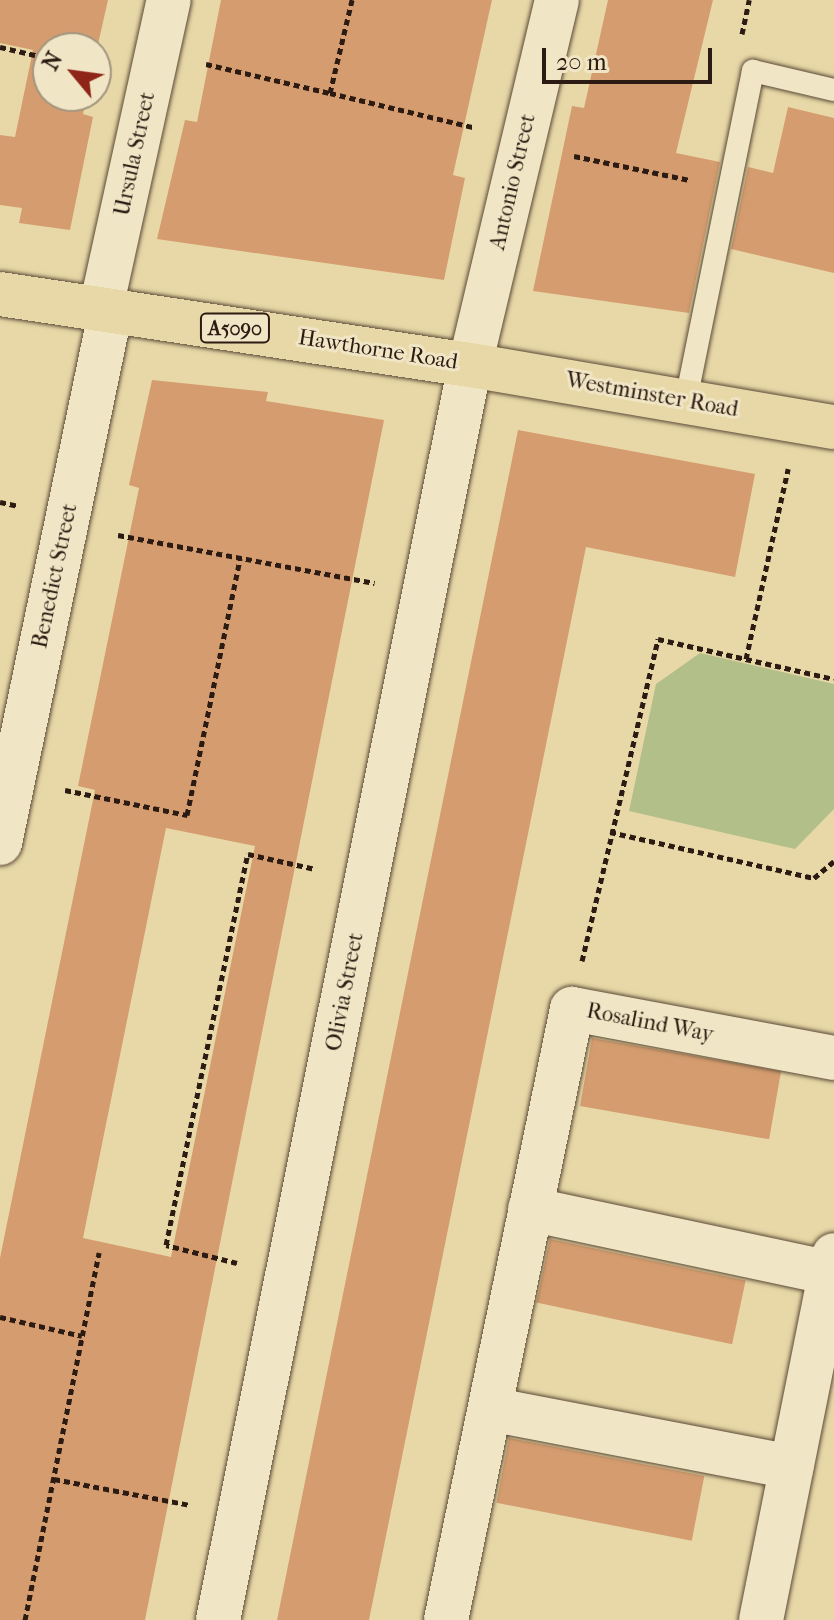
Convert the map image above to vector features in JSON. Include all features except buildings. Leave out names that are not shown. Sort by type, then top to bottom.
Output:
[{"type":"main road","name":"Hawthorne Road","points":[[0,294],[470,365]]},
{"type":"main road","name":"Westminster Road","points":[[470,365],[817,424]]},
{"type":"street","name":"Ursula Street","points":[[106,308],[169,0]]},
{"type":"street","name":"Antonio Street","points":[[470,365],[557,0]]},
{"type":"street","name":"Benedict Street","points":[[0,843],[66,526],[106,308]]},
{"type":"street","name":"Olivia Street","points":[[218,1620],[470,365]]},
{"type":"street","name":"Rosalind Way","points":[[446,1620],[572,1009],[834,1058]]},
{"type":"street","points":[[530,1209],[832,1264],[761,1620]]},
{"type":"street","points":[[490,1409],[791,1467]]},
{"type":"lane","points":[[686,400],[753,71],[834,90]]},
{"type":"path","points":[[330,93],[352,0]]},
{"type":"path","points":[[740,46],[749,0]]},
{"type":"path","points":[[0,47],[32,54]]},
{"type":"path","points":[[158,53],[695,181]]},
{"type":"path","points":[[746,659],[817,424]]},
{"type":"path","points":[[66,526],[424,593]]},
{"type":"path","points":[[13,780],[187,815],[240,558]]},
{"type":"path","points":[[572,1009],[610,832],[658,639],[834,679]]},
{"type":"path","points":[[610,832],[814,878],[834,861]]},
{"type":"path","points":[[288,1275],[166,1245],[248,854],[367,880]]},
{"type":"path","points":[[25,1620],[99,1252]]},
{"type":"path","points":[[0,1317],[82,1336]]},
{"type":"path","points":[[54,1479],[240,1514]]},
{"type":"green space","points":[[700,653],[834,684],[834,809],[795,849],[629,811],[656,684]]}]
